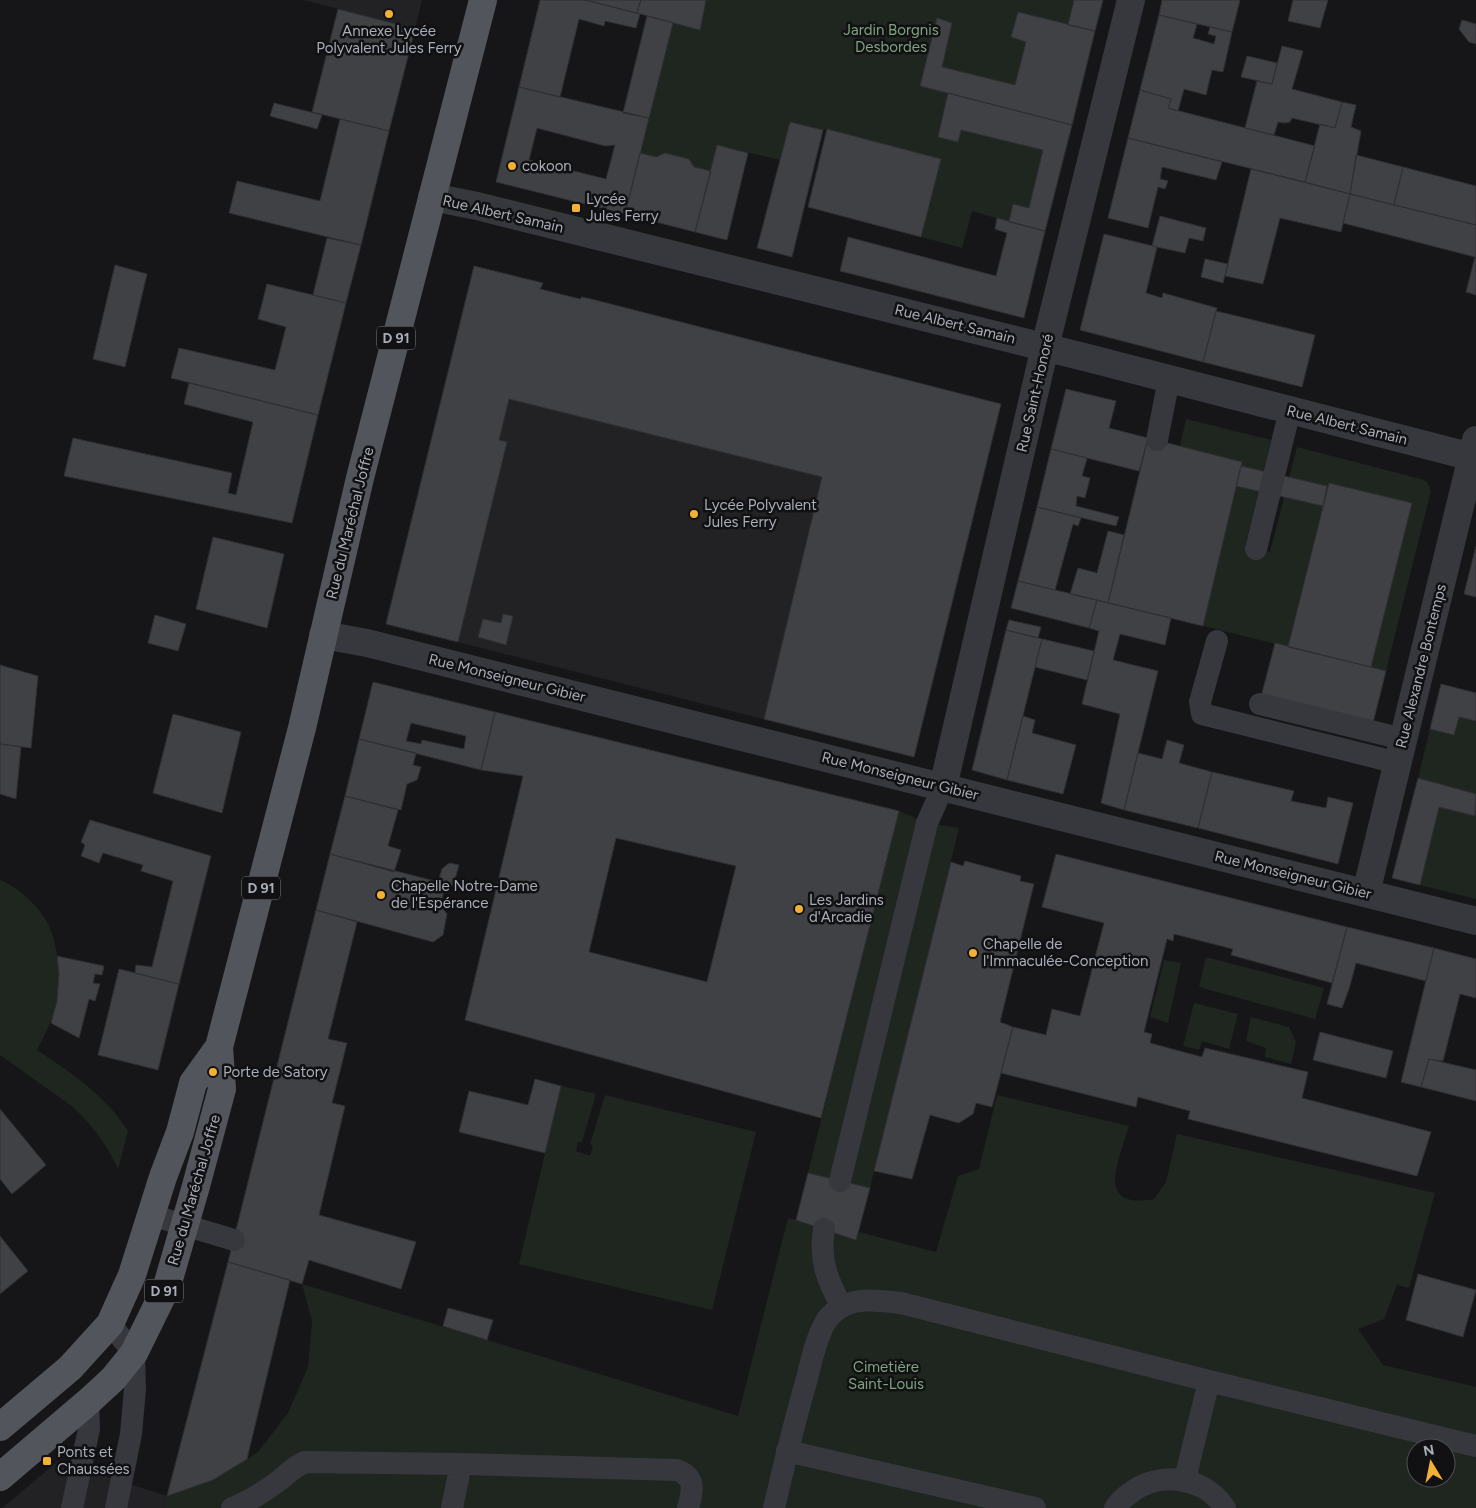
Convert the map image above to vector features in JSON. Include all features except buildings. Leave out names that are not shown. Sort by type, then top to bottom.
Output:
[{"type":"main road","name":"Rue du Maréchal Joffre","points":[[0,1477],[114,1379],[134,1353],[167,1286],[222,1088],[219,1048],[302,728],[360,478],[484,0]]},
{"type":"main road","name":"Rue du Maréchal Joffre","points":[[0,1427],[70,1368],[110,1324],[132,1275],[180,1132],[193,1083],[219,1048]]},
{"type":"street","name":"Rue Saint-Honoré","points":[[942,787],[1045,347],[1131,0]]},
{"type":"street","name":"Rue Albert Samain","points":[[432,197],[477,206],[1045,347],[1290,410],[1475,451]]},
{"type":"street","name":"Rue Alexandre Bontemps","points":[[1366,893],[1475,451]]},
{"type":"street","name":"Rue Monseigneur Gibier","points":[[323,635],[367,643],[1476,921]]},
{"type":"lane","points":[[1157,440],[1169,379]]},
{"type":"lane","points":[[1256,548],[1290,410]]},
{"type":"lane","points":[[1217,641],[1200,702],[1202,714],[1401,751]]},
{"type":"lane","points":[[1260,704],[1401,751]]},
{"type":"lane","points":[[840,1181],[927,823],[942,787]]},
{"type":"lane","points":[[151,1215],[234,1240]]},
{"type":"lane","points":[[824,1229],[821,1247],[824,1264],[833,1291],[842,1307]]},
{"type":"lane","points":[[774,1508],[787,1451],[817,1340],[825,1323],[832,1314],[842,1307],[856,1302],[877,1300],[901,1303],[1476,1446]]},
{"type":"lane","points":[[110,1324],[134,1353],[131,1434],[116,1508]]},
{"type":"lane","points":[[1185,1479],[1209,1381]]},
{"type":"lane","points":[[72,1508],[89,1429],[88,1402]]},
{"type":"lane","points":[[787,1451],[1035,1508]]},
{"type":"lane","points":[[232,1508],[259,1495],[281,1480],[294,1467],[306,1462],[677,1470],[686,1473],[690,1478],[692,1493],[688,1508]]},
{"type":"lane","points":[[452,1508],[462,1464]]},
{"type":"lane","points":[[1115,1508],[1118,1503],[1137,1487],[1160,1479],[1185,1479],[1203,1487],[1219,1499],[1224,1508]]},
{"type":"shaded area","name":"Annexe Lycée Polyvalent Jules Ferry","points":[[304,0],[422,0],[415,29]]},
{"type":"shaded area","name":"Lycée Polyvalent Jules Ferry","points":[[474,266],[543,283],[541,289],[580,299],[582,297],[595,300],[1001,404],[914,757],[386,624]]},
{"type":"shaded area","points":[[58,1461],[167,1496],[163,1508],[2,1508]]},
{"type":"green space","name":"Jardin Borgnis Desbordes","points":[[706,0],[1074,0],[1068,25],[1018,12],[1011,37],[1026,42],[1015,85],[942,67],[952,23],[937,19],[920,86],[948,93],[938,137],[958,142],[961,130],[1043,150],[1029,208],[1013,204],[1009,222],[972,211],[962,248],[921,237],[940,159],[827,129],[823,130],[790,122],[780,160],[717,145],[711,171],[694,167],[689,159],[665,153],[656,157],[640,153],[673,23],[700,29]]},
{"type":"green space","points":[[1186,419],[1271,440],[1245,546],[1270,552],[1297,447],[1427,482],[1431,491],[1386,671],[1371,667],[1412,503],[1329,483],[1288,647],[1203,626],[1242,462],[1180,446]]},
{"type":"green space","points":[[1459,717],[1476,721],[1476,794],[1418,778],[1430,729],[1454,735]]},
{"type":"green space","points":[[1439,807],[1475,816],[1476,812],[1476,899],[1420,885]]},
{"type":"green space","name":"Cimetière Saint-Louis","points":[[899,811],[927,823],[959,828],[859,1232],[936,1252],[958,1176],[979,1169],[997,1095],[1129,1126],[1120,1153],[1115,1179],[1117,1190],[1123,1197],[1135,1200],[1154,1199],[1166,1182],[1177,1134],[1435,1193],[1409,1288],[1397,1285],[1384,1319],[1358,1329],[1383,1365],[1476,1387],[1476,1508],[163,1508],[167,1496],[213,1480],[258,1452],[288,1413],[308,1367],[312,1321],[302,1284],[738,1416],[788,1218],[796,1220]]},
{"type":"green space","points":[[0,880],[20,892],[37,908],[46,920],[56,949],[59,972],[58,994],[50,1022],[37,1050],[75,1076],[98,1095],[128,1131],[118,1169],[99,1136],[73,1107],[0,1055]]},
{"type":"green space","points":[[1206,957],[1324,988],[1315,1019],[1199,987]]},
{"type":"green space","points":[[1164,960],[1181,963],[1168,1023],[1150,1017]]},
{"type":"green space","points":[[1194,1003],[1238,1014],[1229,1049],[1202,1041],[1199,1050],[1183,1046]]},
{"type":"green space","points":[[1251,1017],[1289,1027],[1296,1042],[1291,1064],[1265,1057],[1266,1048],[1246,1041]]},
{"type":"green space","points":[[561,1086],[596,1094],[582,1142],[578,1142],[576,1151],[590,1156],[593,1146],[590,1144],[605,1095],[756,1132],[712,1310],[519,1264]]},
{"type":"place","name":"Annexe Lycée Polyvalent Jules Ferry","points":[[389,14]]},
{"type":"place","name":"cokoon","points":[[512,166]]},
{"type":"place","name":"Lycée Jules Ferry","points":[[576,208]]},
{"type":"place","name":"Lycée Polyvalent Jules Ferry","points":[[694,514]]},
{"type":"place","name":"Chapelle Notre-Dame de l'Espérance","points":[[381,895]]},
{"type":"place","name":"Les Jardins d'Arcadie","points":[[799,909]]},
{"type":"place","name":"Chapelle de l'Immaculée-Conception","points":[[973,953]]},
{"type":"place","name":"Porte de Satory","points":[[213,1072]]},
{"type":"place","name":"Ponts et Chaussées","points":[[47,1461]]}]
